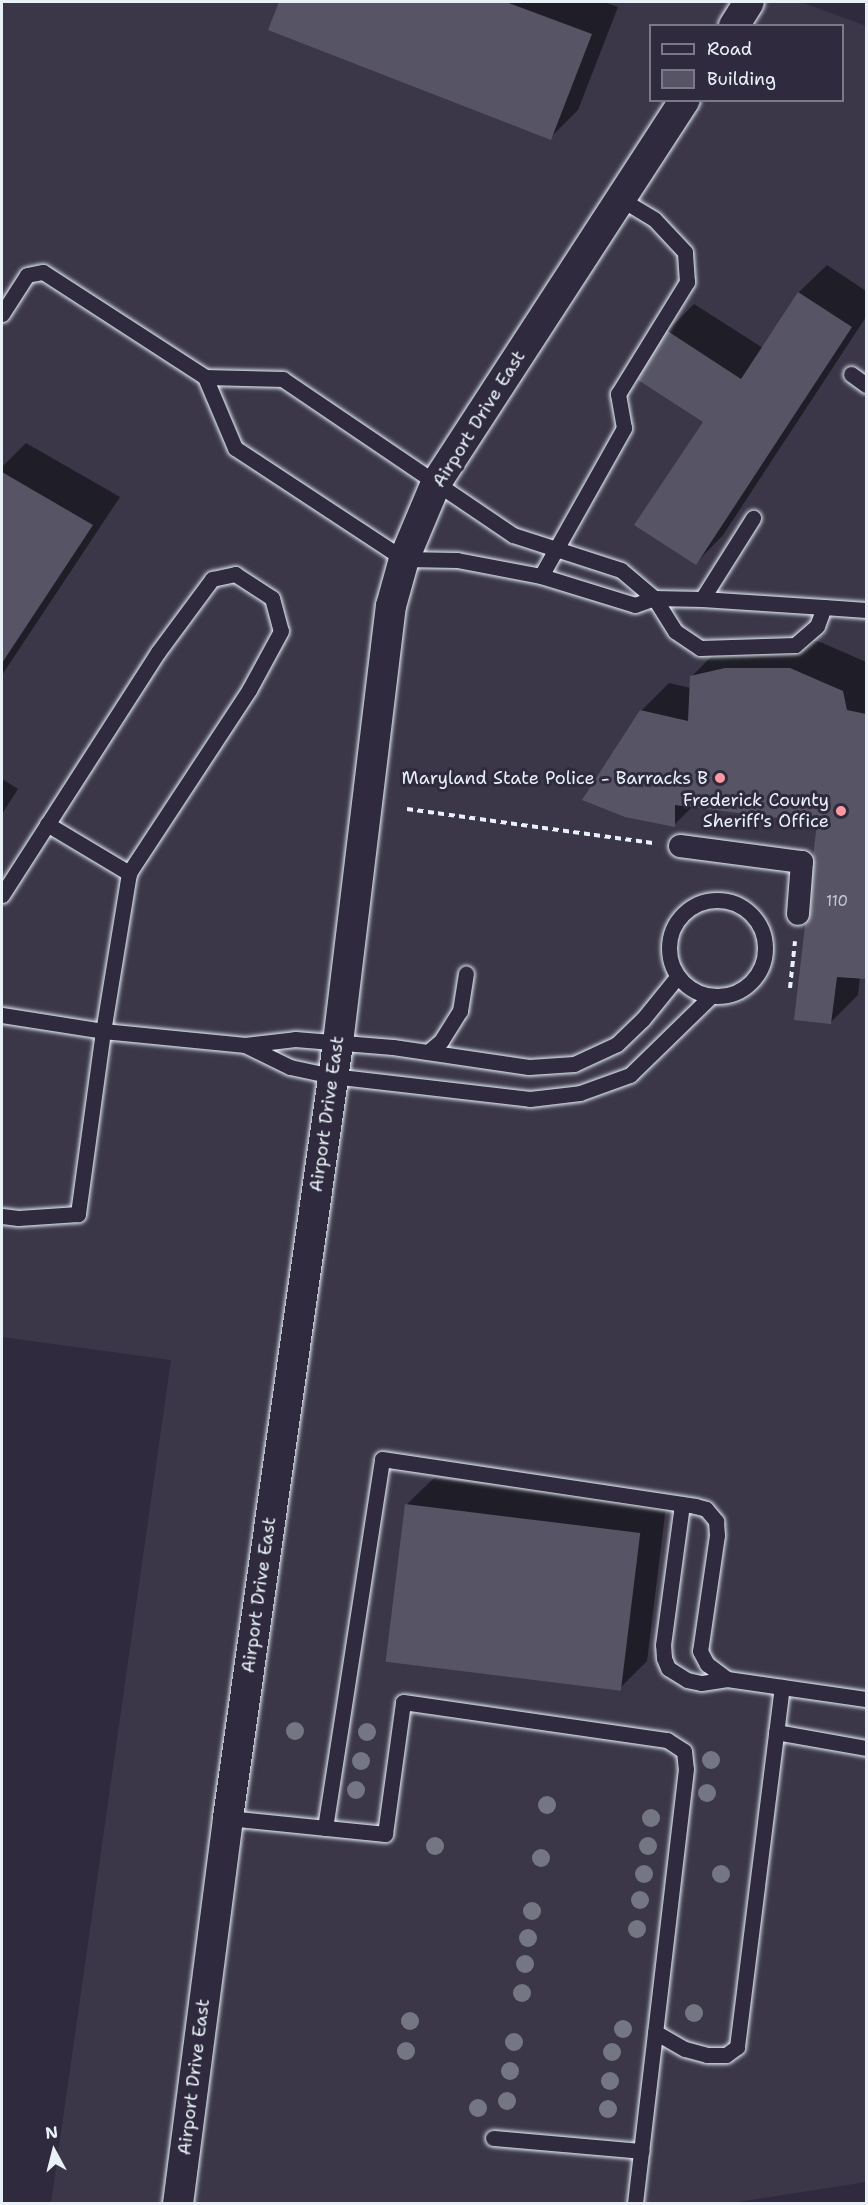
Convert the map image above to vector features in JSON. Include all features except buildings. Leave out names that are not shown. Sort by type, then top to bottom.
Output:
[{"type":"street","points":[[735,24],[749,2]]},
{"type":"street","name":"Airport Drive East","points":[[178,2204],[228,1818],[338,1043],[391,606],[404,559],[436,483],[684,102]]},
{"type":"street","points":[[680,846],[802,862],[798,914]]},
{"type":"lane","points":[[541,576],[624,428],[618,394],[687,282],[685,252],[654,219],[621,199]]},
{"type":"lane","points":[[2,314],[27,275],[43,272],[205,377],[283,379],[513,535],[621,570],[654,598],[675,631],[700,648],[795,645],[817,626],[824,607]]},
{"type":"lane","points":[[851,374],[867,385]]},
{"type":"lane","points":[[205,377],[234,448],[404,559],[457,560],[541,576],[635,605],[654,598],[702,599],[867,610]]},
{"type":"lane","points":[[702,599],[753,518]]},
{"type":"lane","points":[[2,895],[158,652],[212,579],[235,574],[272,598],[281,632],[249,690],[129,873],[103,1031],[78,1214],[18,1218],[2,1216]]},
{"type":"lane","points":[[47,824],[129,873]]},
{"type":"lane","points":[[711,900],[726,901],[740,906],[760,926],[765,940],[765,955],[752,981],[740,990],[731,994],[711,996],[687,986],[678,976],[669,951],[676,924],[685,913],[711,900]]},
{"type":"lane","points":[[428,1052],[441,1041],[460,1011],[466,973]]},
{"type":"lane","points":[[2,1015],[103,1031],[245,1045],[295,1039],[428,1052],[529,1067],[574,1064],[617,1044],[643,1019],[678,976]]},
{"type":"lane","points":[[245,1045],[290,1067],[332,1076],[530,1099],[580,1093],[630,1075],[711,996]]},
{"type":"lane","points":[[325,1828],[382,1459],[705,1509],[716,1521],[717,1535],[700,1651],[707,1664],[727,1679]]},
{"type":"lane","points":[[682,1504],[663,1645],[668,1668],[687,1680],[701,1683],[727,1679],[867,1699]]},
{"type":"lane","points":[[655,2032],[685,2049],[707,2055],[726,2055],[737,2047],[782,1687]]},
{"type":"lane","points":[[228,1818],[385,1834],[403,1702],[667,1740],[684,1751],[686,1769],[635,2204]]},
{"type":"lane","points":[[776,1732],[867,1748]]},
{"type":"lane","points":[[493,2138],[641,2151]]},
{"type":"path","points":[[407,809],[680,846]]},
{"type":"path","points":[[790,988],[798,914]]},
{"type":"shaded area","points":[[2,2],[801,2],[866,26],[866,2182],[725,2204],[51,2203],[171,1360],[2,1337]]},
{"type":"place","name":"Maryland State Police - Barracks B","points":[[720,778]]},
{"type":"place","name":"Frederick County Sheriff's Office","points":[[841,811]]}]
